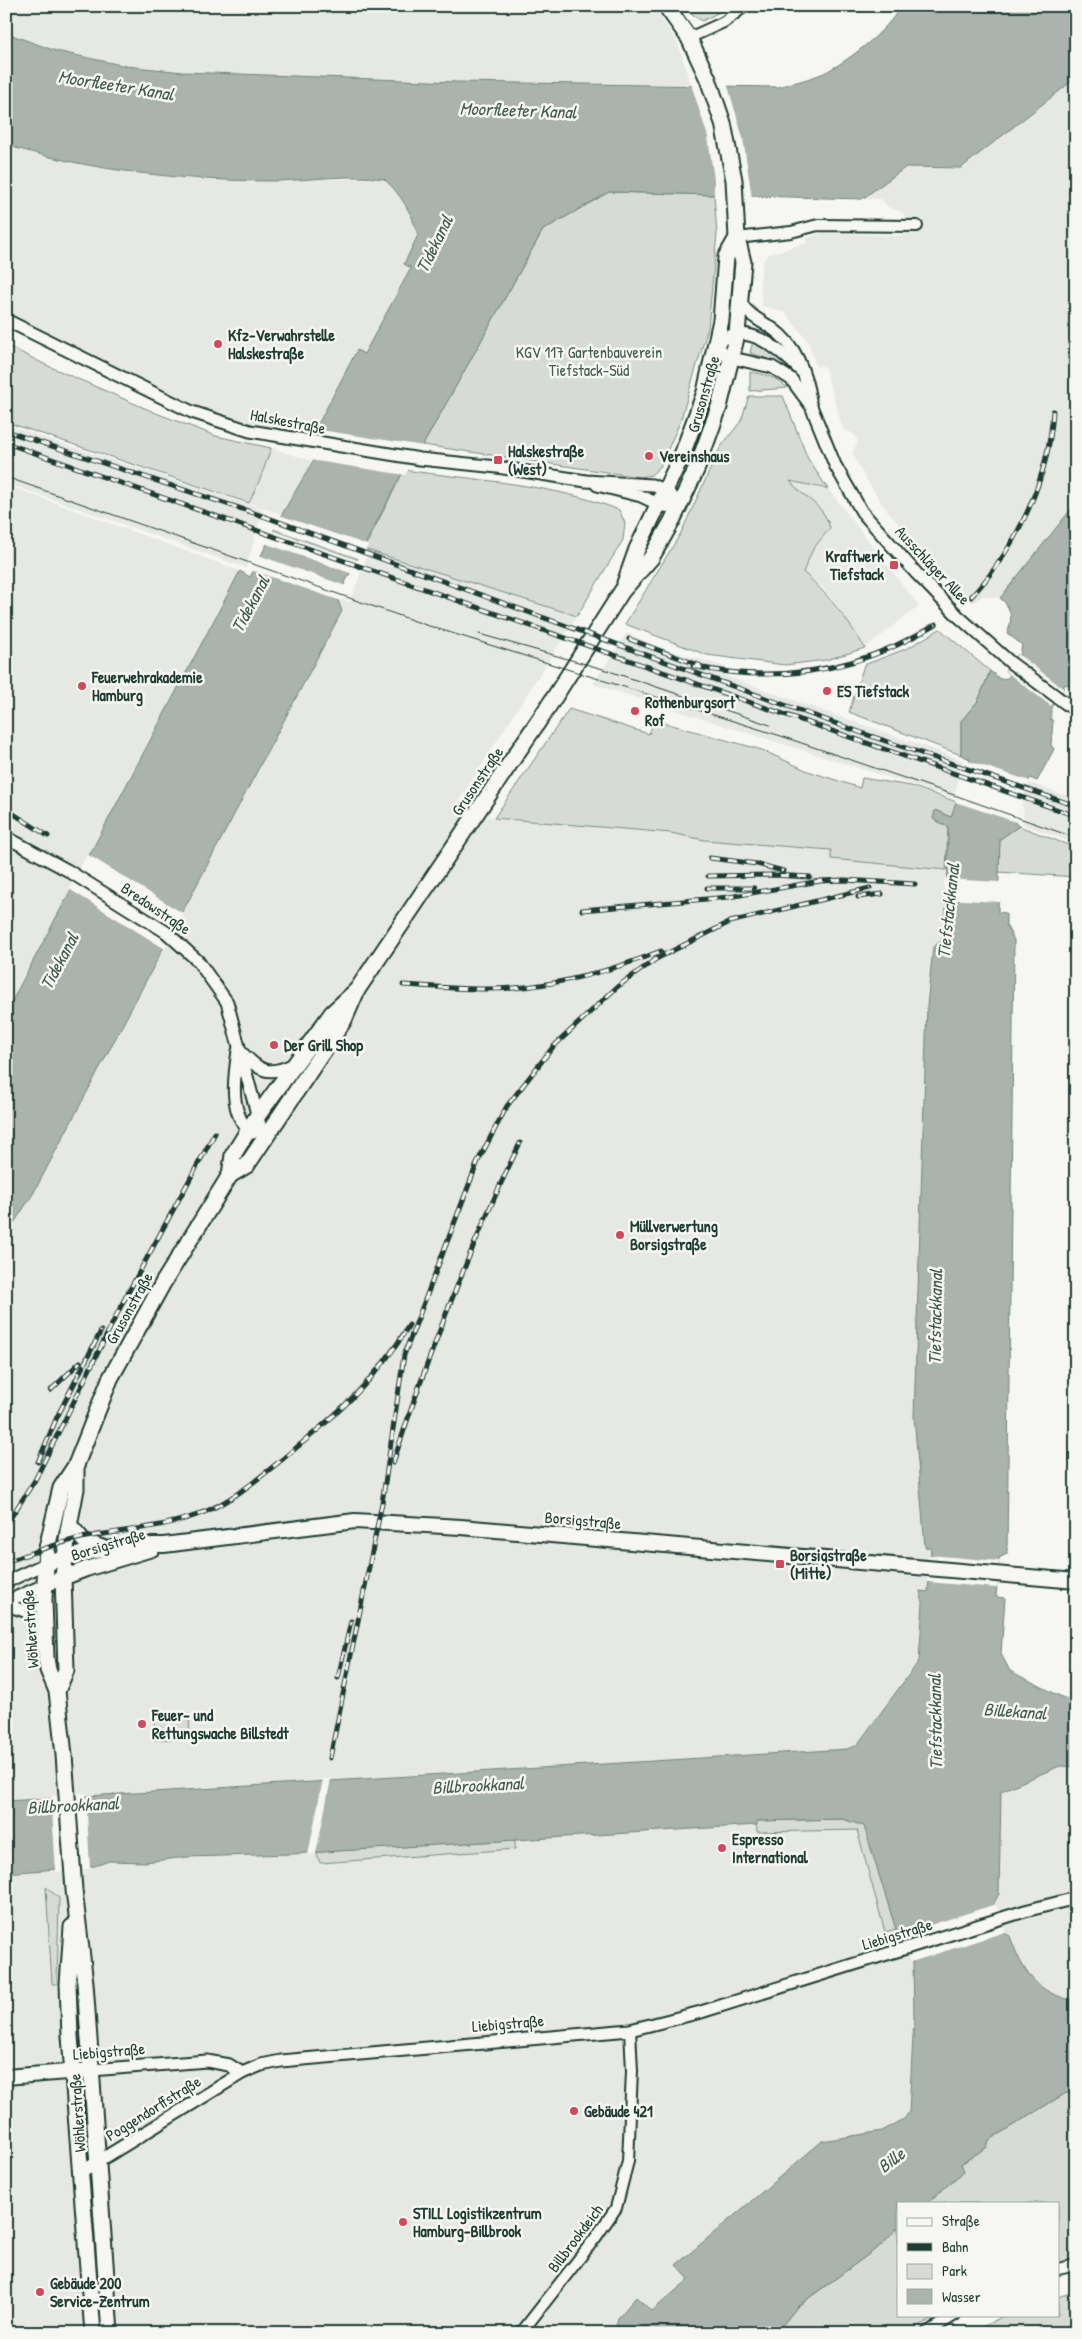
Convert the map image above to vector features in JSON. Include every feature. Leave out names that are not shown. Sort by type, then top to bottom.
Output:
[{"type":"main road","points":[[666,6],[689,38],[715,99],[727,140],[737,219],[737,238]]},
{"type":"main road","name":"Grusonstraße","points":[[230,1175],[247,1165],[264,1140],[344,1020],[357,990],[552,702],[622,590],[651,558],[680,507],[712,432],[732,358],[737,334],[743,256],[737,238]]},
{"type":"main road","name":"Grusonstraße","points":[[622,590],[637,549],[659,504],[703,400],[717,344],[726,257],[737,238]]},
{"type":"main road","name":"Grusonstraße","points":[[45,1564],[51,1522],[61,1488],[76,1465],[110,1379],[124,1352],[163,1283],[230,1175],[233,1155],[252,1124],[332,1013],[357,990]]},
{"type":"main road","name":"Grusonstraße","points":[[63,1577],[69,1524],[76,1489],[76,1465]]},
{"type":"main road","name":"Borsigstraße","points":[[45,1564],[107,1548],[140,1544],[164,1545],[355,1521],[461,1526],[1076,1581]]},
{"type":"main road","points":[[69,1524],[76,1534],[87,1543],[107,1548]]},
{"type":"main road","name":"Borsigstraße","points":[[44,1585],[63,1577],[164,1545]]},
{"type":"main road","name":"Wöhlerstraße","points":[[45,1564],[45,1630],[48,1670],[57,1690],[66,1779],[74,1890],[85,1983],[110,2333]]},
{"type":"main road","name":"Wöhlerstraße","points":[[57,1690],[66,1670],[63,1577]]},
{"type":"main road","name":"Wöhlerstraße","points":[[74,1890],[68,1984],[93,2333]]},
{"type":"main road","name":"Liebigstraße","points":[[6,2077],[91,2070]]},
{"type":"street","points":[[689,38],[724,22],[745,6]]},
{"type":"street","points":[[737,238],[783,233],[818,225],[918,226]]},
{"type":"street","name":"Ausschläger Allee","points":[[740,301],[748,312],[784,339],[793,350],[802,372],[811,406],[834,464],[862,512],[946,604],[1011,663],[1076,711]]},
{"type":"street","name":"Halskestraße","points":[[6,320],[199,415],[250,432],[420,460],[497,467],[586,481],[652,485],[665,490]]},
{"type":"street","points":[[732,358],[723,354],[717,344],[725,337],[737,334],[749,335],[765,342],[788,358],[802,372]]},
{"type":"street","name":"Ausschläger Allee","points":[[732,358],[758,362],[777,368],[801,390],[811,406]]},
{"type":"street","name":"Halskestraße","points":[[586,481],[611,490],[640,496],[659,504],[680,507]]},
{"type":"street","points":[[665,490],[680,507]]},
{"type":"street","name":"Bredowstraße","points":[[6,837],[68,870],[180,943],[204,967],[227,1002],[238,1049],[247,1074],[252,1124],[264,1140]]},
{"type":"street","points":[[238,1049],[255,1065],[264,1070],[279,1070],[294,1064]]},
{"type":"street","name":"Bredowstraße","points":[[238,1049],[234,1075],[237,1109],[241,1123],[252,1124]]},
{"type":"street","points":[[6,1582],[45,1564]]},
{"type":"street","points":[[6,1604],[44,1585]]},
{"type":"street","points":[[6,1604],[25,1611],[45,1630]]},
{"type":"street","name":"Liebigstraße","points":[[91,2070],[207,2061],[229,2065],[242,2073],[261,2065],[281,2061],[630,2030],[701,2012],[1001,1919],[1076,1898]]},
{"type":"street","name":"Billbrookdeich","points":[[521,2333],[596,2237],[616,2208],[628,2161],[632,2071],[630,2030]]},
{"type":"street","name":"Poggendorffstraße","points":[[81,2172],[242,2073]]},
{"type":"street","points":[[1060,2269],[1076,2265]]},
{"type":"street","points":[[926,2333],[952,2316]]},
{"type":"shaded area","points":[[6,6],[653,6],[678,43],[691,86],[457,82],[200,73],[126,66],[56,51],[6,33]]},
{"type":"shaded area","name":"Kraftwerk Tiefstack","points":[[1076,78],[1076,503],[1000,598],[983,596],[972,603],[908,536],[883,505],[863,474],[852,453],[858,442],[854,434],[843,429],[824,365],[816,367],[809,343],[786,313],[762,306],[760,280],[763,261],[769,254],[807,243],[807,238],[822,233],[904,236],[904,213],[888,207],[881,199],[862,199],[906,167],[961,168]]},
{"type":"shaded area","points":[[6,145],[41,156],[139,174],[191,179],[384,179],[402,200],[415,225],[418,235],[404,264],[411,268],[364,354],[356,351],[316,428],[297,426],[285,431],[250,425],[212,415],[167,396],[6,312]]},
{"type":"shaded area","points":[[6,425],[263,509],[246,568],[6,483]]},
{"type":"shaded area","points":[[271,448],[313,461],[282,514],[249,503]]},
{"type":"shaded area","points":[[789,481],[828,489],[919,606],[865,648],[844,615],[823,588],[803,572],[813,549],[830,528],[814,502],[802,496]]},
{"type":"shaded area","name":"Feuerwehrakademie Hamburg","points":[[6,485],[240,571],[6,1012]]},
{"type":"shaded area","points":[[369,550],[577,616],[454,808],[494,818],[671,833],[704,840],[832,850],[832,859],[946,870],[947,901],[942,941],[933,947],[927,1006],[914,1416],[925,1547],[931,1548],[928,1592],[920,1591],[923,1604],[919,1661],[857,1745],[847,1749],[6,1801],[6,1235],[33,1194],[269,749],[336,598],[350,602]]},
{"type":"shaded area","points":[[627,633],[661,648],[723,666],[728,677],[963,760],[954,798],[593,684]]},
{"type":"shaded area","points":[[1024,781],[1076,799],[1076,844],[1022,824],[1024,807],[1016,804]]},
{"type":"shaded area","points":[[1060,1766],[1076,1767],[1076,2001],[1050,1993],[1035,1983],[1019,1961],[1010,1936],[1004,1933],[994,1903],[999,1894],[1001,1791]]},
{"type":"shaded area","points":[[757,1825],[864,1825],[897,1932],[903,1933],[913,1962],[914,2017],[909,2112],[904,2119],[882,2131],[821,2141],[677,2265],[689,2278],[652,2311],[636,2298],[618,2318],[614,2333],[6,2333],[6,1873],[95,1866],[109,1861],[145,1862],[187,1857],[316,1852]]},
{"type":"green space","points":[[681,6],[731,6],[702,21]]},
{"type":"green space","name":"KGV 117 Gartenbauverein Tiefstack-Süd","points":[[609,192],[714,195],[717,234],[708,328],[680,422],[660,467],[651,475],[640,477],[423,445],[543,230]]},
{"type":"green space","points":[[753,341],[778,358],[798,380],[787,369],[750,353]]},
{"type":"green space","points":[[6,345],[46,365],[156,413],[216,436],[271,448],[249,503],[6,422]]},
{"type":"green space","points":[[720,367],[723,369],[717,393],[684,484],[677,480]]},
{"type":"green space","points":[[750,372],[770,377],[779,381],[787,388],[750,391]]},
{"type":"green space","points":[[749,396],[783,396],[808,459],[828,489],[790,481],[818,507],[830,528],[813,549],[803,572],[837,608],[865,648],[826,660],[785,665],[707,655],[625,624],[681,533],[720,448],[741,421]]},
{"type":"green space","points":[[404,470],[513,484],[568,494],[594,501],[619,510],[625,523],[623,540],[577,616],[364,549]]},
{"type":"green space","points":[[940,629],[990,671],[978,701],[961,721],[961,755],[849,712],[864,665],[908,648]]},
{"type":"green space","points":[[569,709],[649,734],[654,720],[762,750],[808,771],[860,788],[862,778],[911,786],[957,802],[948,827],[946,870],[831,859],[831,850],[704,840],[671,833],[494,818]]},
{"type":"green space","points":[[1019,826],[1076,848],[1076,877],[998,872],[1000,839]]},
{"type":"green space","points":[[189,1714],[190,1738],[155,1740],[154,1716]]},
{"type":"green space","points":[[842,1819],[864,1825],[896,1929],[885,1932],[857,1830],[757,1832],[756,1821]]},
{"type":"green space","points":[[515,1840],[515,1849],[320,1863],[316,1852]]},
{"type":"green space","points":[[46,1887],[59,1898],[57,1984],[52,1984]]},
{"type":"green space","points":[[1066,2093],[1076,2093],[1076,2263],[1060,2267],[1060,2202],[928,2202],[964,2171],[961,2164],[987,2147],[989,2140]]},
{"type":"green space","points":[[96,2214],[105,2322],[98,2323],[89,2216]]},
{"type":"green space","points":[[897,2228],[897,2316],[940,2316],[920,2325],[910,2333],[776,2333],[798,2306],[884,2243]]},
{"type":"green space","points":[[1076,2291],[1076,2333],[971,2333],[1003,2316],[1060,2316],[1060,2296]]},
{"type":"water","points":[[900,6],[1076,6],[1076,78],[961,168],[906,167],[862,199],[609,192],[543,230],[423,445],[404,470],[337,598],[342,611],[33,1194],[6,1235],[6,1012],[240,571],[250,577],[282,514],[313,461],[316,428],[357,350],[364,354],[411,268],[404,264],[418,235],[405,205],[396,191],[384,179],[344,177],[243,181],[174,177],[73,162],[6,145],[6,33],[56,51],[126,66],[183,72],[457,82],[778,87],[819,75],[840,64],[876,36],[895,15]]},
{"type":"water","points":[[1076,503],[1076,686],[1073,684],[1064,685],[1061,694],[1052,708],[1051,745],[1054,749],[1037,781],[1030,778],[1015,823],[1019,826],[1000,839],[998,912],[1006,913],[1006,925],[1014,940],[1007,1554],[999,1558],[996,1597],[1005,1598],[1001,1654],[1010,1671],[1064,1698],[1076,1699],[1076,1767],[1060,1766],[1001,1791],[999,1894],[994,1903],[1004,1933],[1010,1936],[1026,1971],[1041,1987],[1051,1993],[1076,2001],[1076,2093],[1066,2093],[989,2140],[987,2147],[961,2164],[964,2171],[928,2202],[897,2202],[897,2228],[884,2243],[798,2306],[776,2333],[614,2333],[618,2318],[636,2297],[652,2311],[689,2279],[676,2265],[822,2141],[882,2131],[904,2119],[909,2112],[914,2017],[913,1962],[903,1933],[897,1933],[864,1826],[842,1819],[757,1821],[757,1825],[292,1854],[187,1857],[145,1862],[109,1861],[95,1866],[6,1873],[6,1801],[847,1749],[857,1745],[919,1661],[923,1604],[920,1591],[928,1592],[931,1548],[925,1547],[914,1416],[927,1006],[933,947],[942,940],[947,901],[948,827],[933,819],[935,810],[951,817],[970,759],[961,755],[961,721],[978,701],[990,671],[1000,679],[1008,678],[1010,675],[1005,671],[1018,654],[1020,656],[1022,645],[1007,633],[1011,619],[1010,614],[1007,606],[1000,598]]},
{"type":"pier","points":[[727,83],[743,138],[752,198],[714,197],[714,180],[708,137],[691,84]]},
{"type":"pier","points":[[314,429],[424,446],[405,475],[310,460],[313,451]]},
{"type":"pier","points":[[279,515],[368,545],[361,559],[272,528]]},
{"type":"pier","points":[[271,530],[360,561],[353,574],[264,543]]},
{"type":"pier","points":[[258,555],[346,586],[339,598],[341,601],[251,570]]},
{"type":"pier","points":[[1018,654],[1064,689],[1051,706],[1005,671]]},
{"type":"pier","points":[[968,761],[1030,781],[1016,822],[955,802]]},
{"type":"pier","points":[[87,854],[184,914],[165,949],[69,889]]},
{"type":"pier","points":[[944,879],[1000,882],[1000,902],[944,899]]},
{"type":"pier","points":[[929,1555],[999,1561],[997,1588],[927,1582]]},
{"type":"pier","points":[[323,1779],[331,1779],[316,1854],[308,1855]]},
{"type":"pier","points":[[86,1793],[90,1869],[56,1872],[51,1796]]},
{"type":"pier","points":[[996,1904],[1005,1932],[911,1962],[902,1934]]},
{"type":"tram line","points":[[6,477],[426,625],[781,736],[1076,838]]},
{"type":"tram line","points":[[479,634],[603,669],[770,725]]},
{"type":"railway","points":[[971,597],[1003,557],[1028,511],[1045,461],[1053,411]]},
{"type":"railway","points":[[6,431],[263,516],[862,733],[1076,806]]},
{"type":"railway","points":[[6,443],[1076,816]]},
{"type":"railway","points":[[693,666],[725,672],[757,674],[819,670],[849,663],[878,653],[936,624]]},
{"type":"railway","points":[[629,639],[701,666]]},
{"type":"railway","points":[[6,809],[48,836]]},
{"type":"railway","points":[[710,858],[757,864],[783,871]]},
{"type":"railway","points":[[708,876],[773,875],[810,877]]},
{"type":"railway","points":[[582,910],[729,897],[820,881],[844,880],[915,884]]},
{"type":"railway","points":[[707,888],[754,888]]},
{"type":"railway","points":[[330,1758],[382,1503],[404,1355],[478,1161],[507,1106],[553,1047],[617,987],[656,959],[730,922],[870,888]]},
{"type":"railway","points":[[858,897],[882,894]]},
{"type":"railway","points":[[403,985],[486,989],[533,986],[589,975],[661,951]]},
{"type":"railway","points":[[6,1525],[35,1480],[123,1302],[215,1133]]},
{"type":"railway","points":[[393,1463],[451,1301],[484,1221],[520,1143]]},
{"type":"railway","points":[[6,1562],[76,1539],[156,1526],[183,1519],[221,1504],[264,1474],[337,1413],[383,1363],[409,1325]]},
{"type":"railway","points":[[38,1462],[57,1417],[101,1331]]},
{"type":"railway","points":[[51,1390],[80,1362]]},
{"type":"railway","points":[[338,1678],[351,1621]]},
{"type":"place","name":"Kfz-Verwahrstelle Halskestraße","points":[[218,344]]},
{"type":"place","name":"Vereinshaus","points":[[649,456]]},
{"type":"place","name":"Halskestraße (West)","points":[[498,460]]},
{"type":"place","name":"Kraftwerk Tiefstack","points":[[894,565]]},
{"type":"place","name":"Feuerwehrakademie Hamburg","points":[[82,686]]},
{"type":"place","name":"ES Tiefstack","points":[[827,691]]},
{"type":"place","name":"Rothenburgsort Rof","points":[[635,711]]},
{"type":"place","name":"Der Grill Shop","points":[[274,1045]]},
{"type":"place","name":"Müllverwertung Borsigstraße","points":[[620,1235]]},
{"type":"place","name":"Borsigstraße (Mitte)","points":[[780,1564]]},
{"type":"place","name":"Feuer- und Rettungswache Billstedt","points":[[142,1724]]},
{"type":"place","name":"Espresso International","points":[[722,1848]]},
{"type":"place","name":"Gebäude 421","points":[[574,2111]]},
{"type":"place","name":"STILL Logistikzentrum Hamburg-Billbrook","points":[[403,2222]]},
{"type":"place","name":"Gebäude 200 Service-Zentrum","points":[[40,2292]]},
{"type":"water label","name":"Moorfleeter Kanal","points":[[116,85]]},
{"type":"water label","name":"Moorfleeter Kanal","points":[[518,110]]},
{"type":"water label","name":"Tidekanal","points":[[434,244]]},
{"type":"water label","name":"Tidekanal","points":[[250,604]]},
{"type":"water label","name":"Tiefstackkanal","points":[[948,911]]},
{"type":"water label","name":"Tidekanal","points":[[59,961]]},
{"type":"water label","name":"Tiefstackkanal","points":[[935,1317]]},
{"type":"water label","name":"Billekanal","points":[[1015,1711]]},
{"type":"water label","name":"Tiefstackkanal","points":[[935,1722]]},
{"type":"water label","name":"Billbrookkanal","points":[[478,1785]]},
{"type":"water label","name":"Billbrookkanal","points":[[73,1805]]},
{"type":"water label","name":"Bille","points":[[891,2160]]}]
